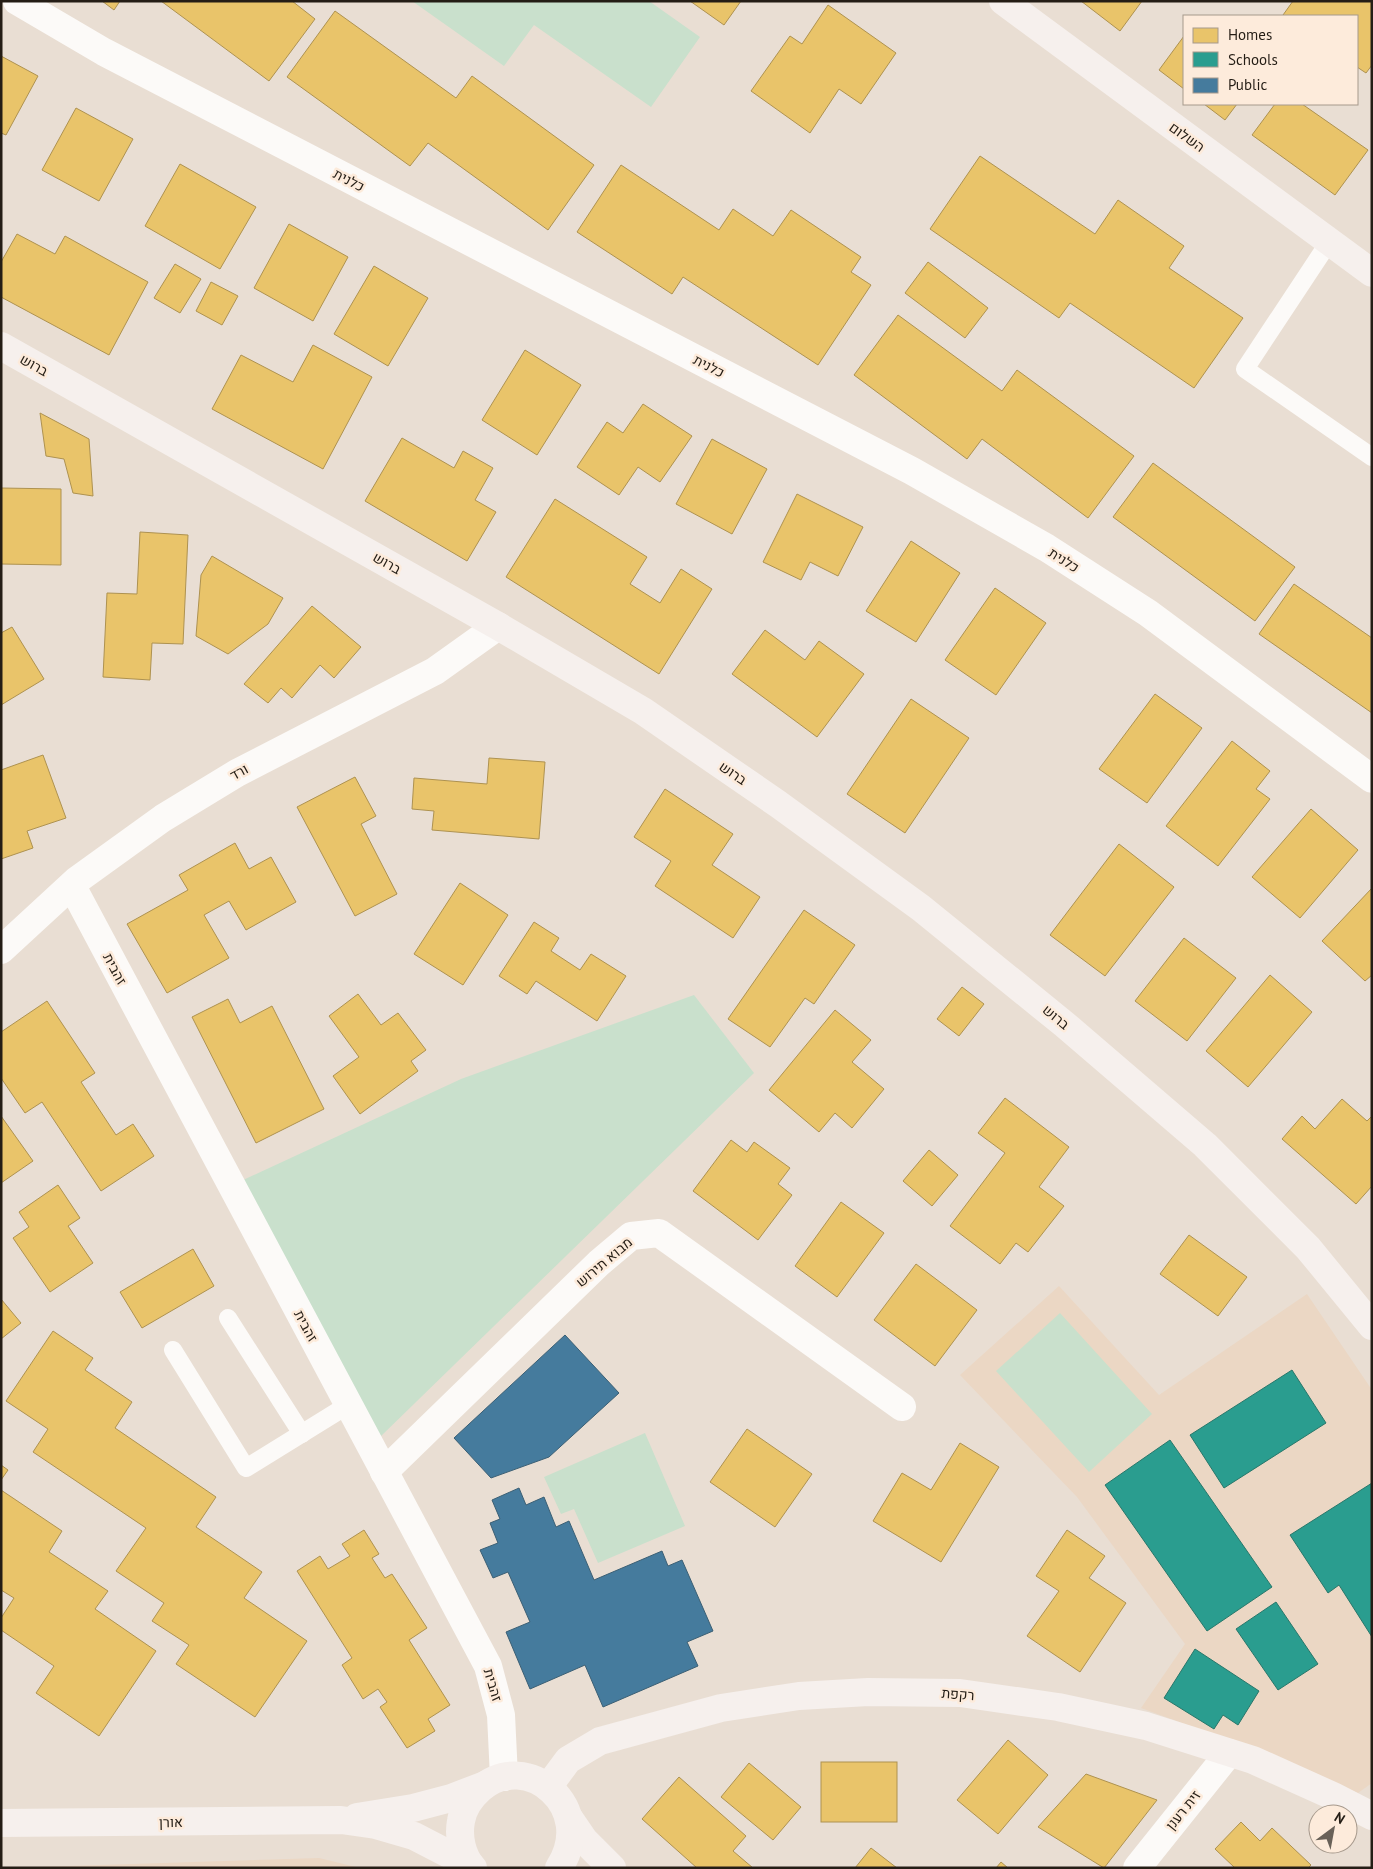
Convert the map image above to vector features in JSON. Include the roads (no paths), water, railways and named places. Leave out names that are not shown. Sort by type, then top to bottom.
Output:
[{"type":"street","name":"כלנית","points":[[17,1],[112,57],[920,476],[1046,548],[1148,613],[1372,779]]},
{"type":"street","name":"השלום","points":[[1003,1],[1372,273]]},
{"type":"street","name":"ברוש","points":[[1,346],[498,626],[643,711],[778,804],[929,914],[1064,1024],[1205,1145],[1308,1248],[1372,1326]]},
{"type":"street","name":"ורד","points":[[1,950],[72,886],[162,818],[237,773],[435,671],[498,626]]},
{"type":"street","name":"זהבית","points":[[72,886],[488,1666],[501,1715],[495,1781]]},
{"type":"street","name":"מבוא תירוש","points":[[384,1472],[599,1263],[631,1236],[659,1233],[902,1407]]},
{"type":"street","name":"רקפת","points":[[548,1787],[568,1760],[600,1741],[721,1708],[799,1696],[868,1692],[960,1693],[1058,1707],[1146,1726],[1262,1764],[1372,1816]]},
{"type":"street","name":"זית רענן","points":[[1137,1868],[1229,1753]]},
{"type":"street","points":[[472,1866],[462,1849],[459,1831],[463,1813],[472,1797],[495,1781],[519,1776],[534,1780],[548,1787],[565,1806],[569,1818],[571,1836],[568,1852],[558,1868]]},
{"type":"street","name":"אורן","points":[[341,1820],[413,1808],[451,1798],[495,1781]]},
{"type":"street","points":[[569,1818],[584,1840],[612,1868]]},
{"type":"street","name":"אורן","points":[[1,1823],[341,1820],[376,1825],[414,1836],[472,1866]]},
{"type":"lane","points":[[1329,242],[1245,369],[1372,456]]},
{"type":"lane","points":[[228,1318],[302,1434]]},
{"type":"lane","points":[[173,1350],[246,1468],[348,1405]]}]
